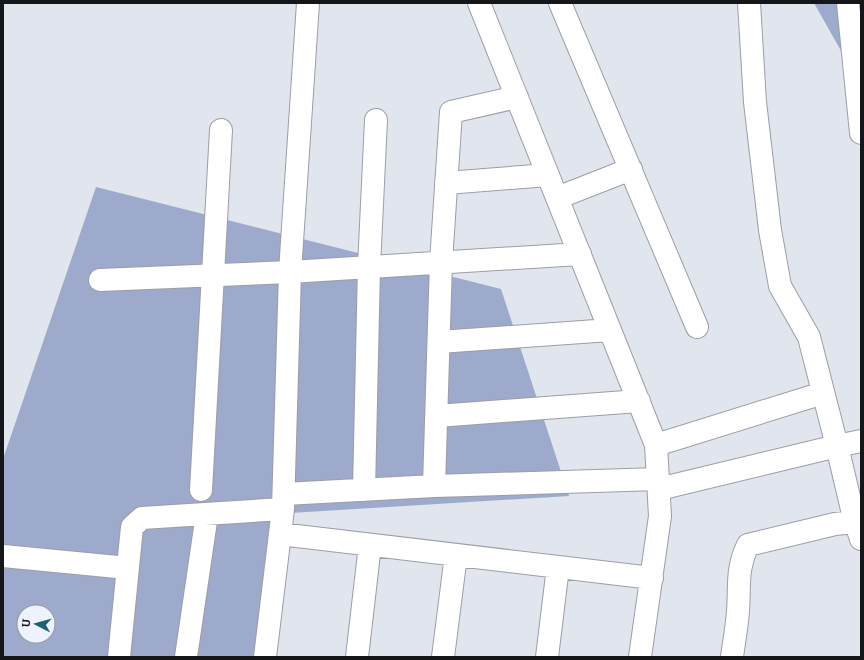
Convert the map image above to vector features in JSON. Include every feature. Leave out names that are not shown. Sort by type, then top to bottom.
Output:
[{"type":"street","points":[[264,657],[283,502],[290,272],[308,3]]},
{"type":"street","points":[[479,3],[656,445],[660,516],[640,657]]},
{"type":"street","points":[[560,3],[697,327]]},
{"type":"street","points":[[750,3],[755,74],[755,102],[770,230],[780,286],[809,338],[859,533],[861,557]]},
{"type":"street","points":[[853,14],[861,132]]},
{"type":"street","points":[[434,486],[441,262],[451,112],[517,98]]},
{"type":"street","points":[[364,490],[369,267],[376,120]]},
{"type":"street","points":[[201,490],[221,130]]},
{"type":"street","points":[[557,198],[631,169]]},
{"type":"street","points":[[446,183],[548,174]]},
{"type":"street","points":[[100,280],[290,272],[580,254]]},
{"type":"street","points":[[439,342],[610,330]]},
{"type":"street","points":[[656,445],[823,393]]},
{"type":"street","points":[[437,416],[639,401]]},
{"type":"street","points":[[119,657],[132,527],[142,518],[207,514],[364,490],[434,486],[659,484],[861,441]]},
{"type":"street","points":[[186,657],[207,514]]},
{"type":"street","points":[[732,657],[738,610],[738,583],[742,556],[748,545],[835,524],[859,533]]},
{"type":"street","points":[[280,534],[652,578]]},
{"type":"street","points":[[357,657],[370,545]]},
{"type":"street","points":[[443,657],[456,555]]},
{"type":"street","points":[[3,556],[128,568]]},
{"type":"street","points":[[547,657],[558,567]]},
{"type":"shaded area","points":[[814,3],[861,3],[861,63],[849,65]]},
{"type":"shaded area","points":[[96,187],[501,289],[569,496],[274,514],[260,657],[3,657],[3,459]]}]
